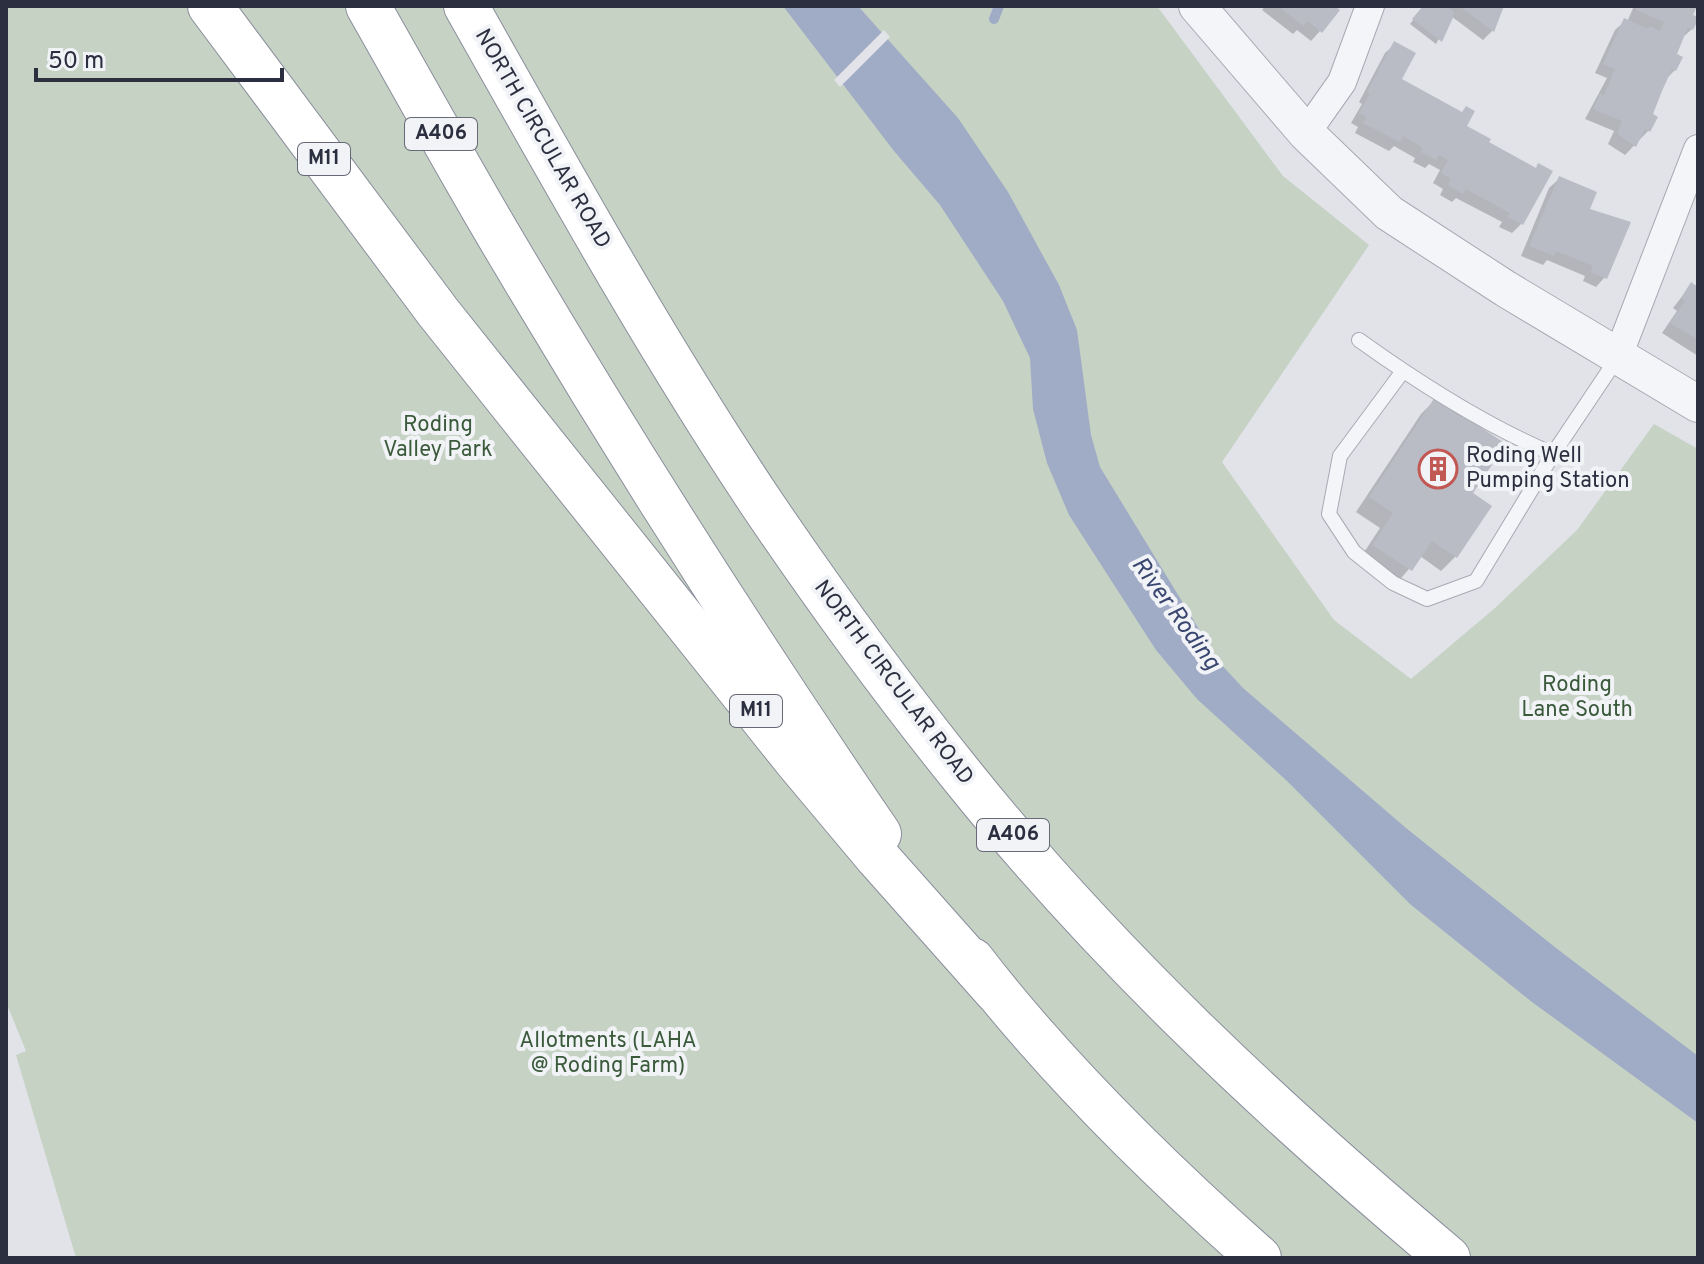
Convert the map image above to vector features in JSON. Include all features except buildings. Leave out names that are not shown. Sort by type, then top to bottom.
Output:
[{"type":"highway","name":"M11","points":[[210,6],[438,312],[795,759],[996,991]]},
{"type":"highway","name":"A406","points":[[368,6],[515,263],[590,386],[741,629],[903,870],[996,991],[1080,1086],[1193,1199],[1259,1258]]},
{"type":"highway","name":"NORTH CIRCULAR ROAD","points":[[466,6],[586,218],[762,503],[860,643],[964,779],[1090,922],[1207,1042],[1352,1177],[1448,1258]]},
{"type":"street","points":[[1197,6],[1306,133],[1389,213],[1506,289],[1698,404]]},
{"type":"street","points":[[1306,133],[1342,82],[1370,6]]},
{"type":"street","points":[[1618,356],[1698,149]]},
{"type":"lane","points":[[1359,340],[1403,371],[1523,442],[1553,454]]},
{"type":"lane","points":[[1403,371],[1340,456],[1329,514],[1354,552],[1393,583],[1427,599],[1476,581],[1553,454],[1618,356]]},
{"type":"green space","name":"Roding Valley Park","points":[[6,6],[1157,6],[1283,176],[1369,245],[1222,462],[1334,620],[1411,679],[1495,608],[1577,530],[1654,424],[1698,449],[1698,1258],[76,1258],[16,1055],[26,1051],[6,1002]]},
{"type":"water","name":"River Roding","points":[[783,6],[858,6],[958,118],[1008,192],[1059,285],[1077,330],[1091,435],[1100,467],[1219,662],[1243,688],[1406,828],[1698,1056],[1698,1123],[1532,1002],[1410,904],[1286,780],[1197,699],[1156,650],[1069,515],[1047,463],[1033,409],[1030,358],[1003,301],[940,205],[894,151]]},
{"type":"pier","points":[[884,30],[890,37],[840,87],[834,80]]},
{"type":"waterway","points":[[994,19],[999,6]]},
{"type":"place","name":"Roding Well Pumping Station","points":[[1438,469]]},
{"type":"park label","name":"Roding Lane South","points":[[1577,698]]},
{"type":"park label","name":"Allotments (LAHA @ Roding Farm)","points":[[608,1054]]}]
